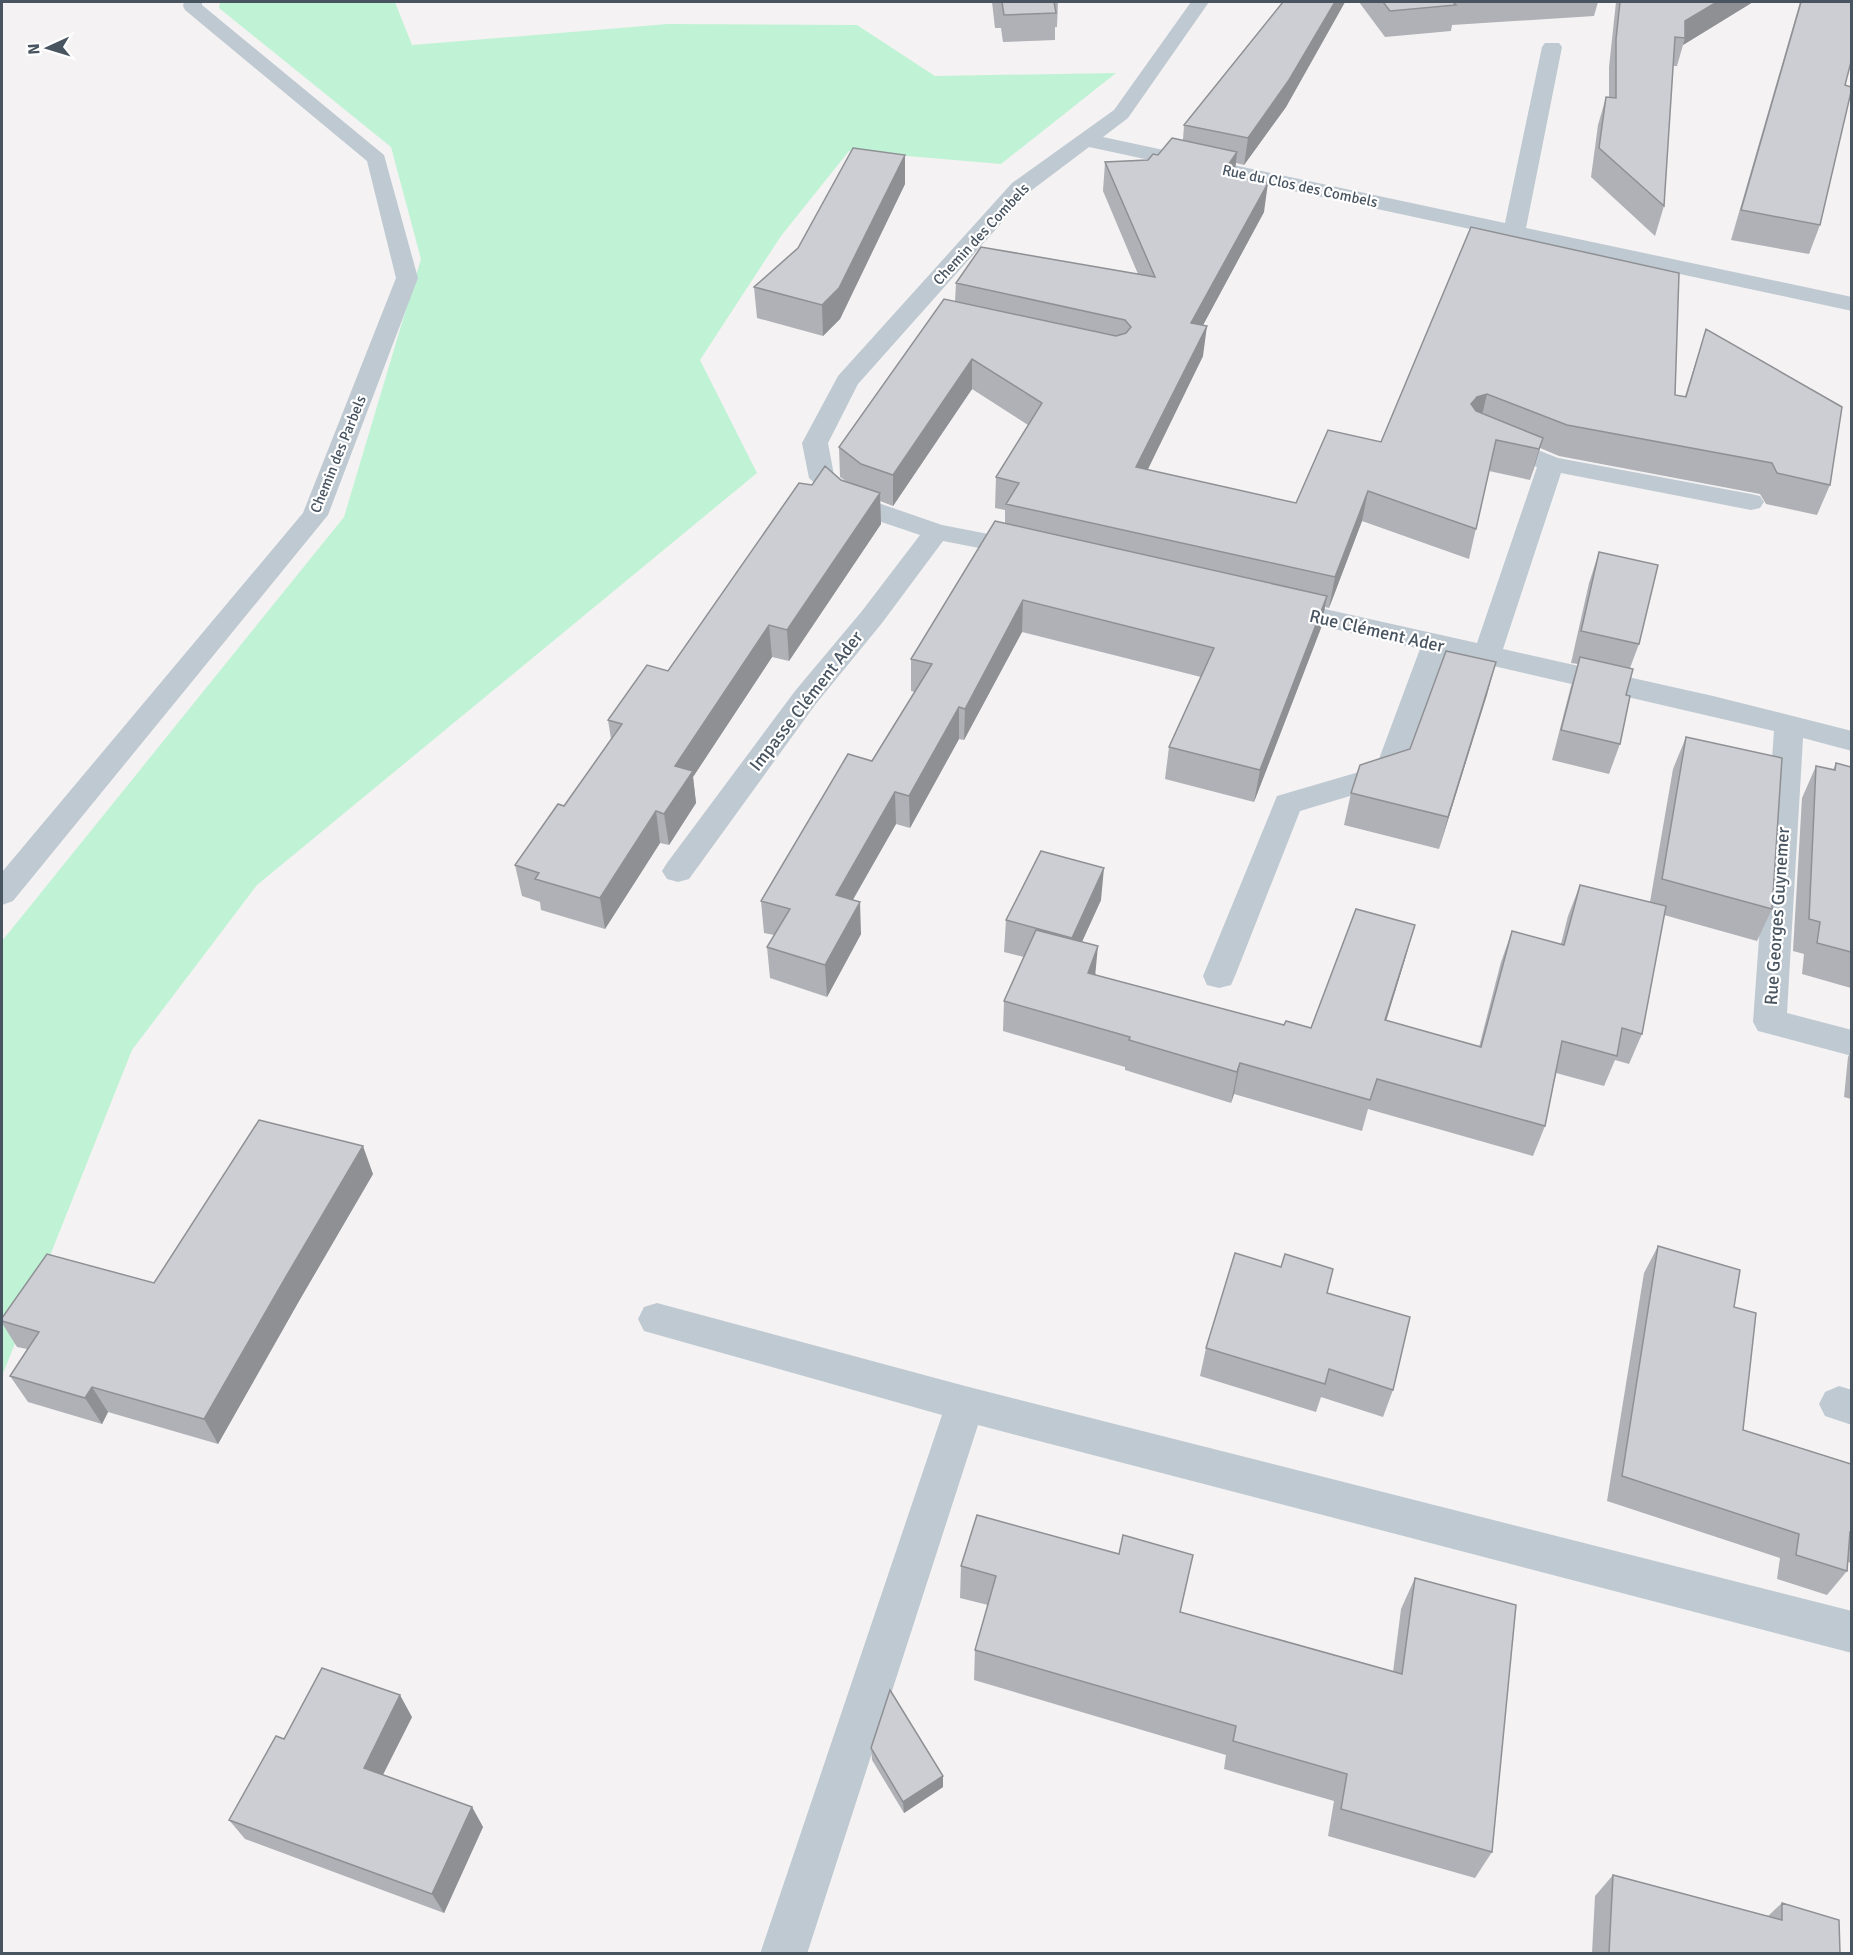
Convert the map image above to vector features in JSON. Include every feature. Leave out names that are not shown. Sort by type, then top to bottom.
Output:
[{"type":"street","name":"Chemin des Parbels","points":[[2,893],[315,515],[407,278],[377,159],[225,36],[192,6],[193,2]]},
{"type":"street","name":"Chemin des Combels","points":[[936,532],[852,503],[822,478],[815,443],[847,381],[920,315],[1020,188],[1121,114],[1200,2]]},
{"type":"street","points":[[1514,231],[1552,47]]},
{"type":"street","name":"Rue du Clos des Combels","points":[[1086,140],[1851,304]]},
{"type":"street","points":[[1479,434],[1551,464],[1750,502]]},
{"type":"street","points":[[1487,656],[1551,464]]},
{"type":"street","points":[[936,532],[1050,555]]},
{"type":"street","name":"Impasse Clément Ader","points":[[678,871],[805,698],[872,617],[936,532]]},
{"type":"street","name":"Rue Clément Ader","points":[[1258,603],[1851,741]]},
{"type":"street","points":[[1219,976],[1288,804],[1389,774],[1436,645]]},
{"type":"street","name":"Rue Georges Guynemer","points":[[1790,725],[1770,1022],[1851,1043]]},
{"type":"street","points":[[657,1319],[965,1404],[1851,1632]]},
{"type":"street","points":[[783,1953],[965,1404]]},
{"type":"green space","points":[[220,2],[395,2],[412,45],[668,24],[857,25],[935,76],[1116,73],[1001,164],[849,151],[781,236],[700,360],[757,473],[257,885],[132,1050],[2,1376],[2,941],[344,517],[421,259],[391,147],[219,8]]},
{"type":"building","points":[[1002,2],[1054,2],[1056,13],[1004,15]]},
{"type":"building","points":[[1283,2],[1335,2],[1289,80],[1248,138],[1184,125]]},
{"type":"building","points":[[1383,2],[1453,2],[1456,5],[1390,11]]},
{"type":"building","points":[[1620,2],[1717,2],[1685,21],[1685,38],[1675,37],[1664,206],[1599,148],[1606,97],[1616,98],[1616,39]]},
{"type":"building","points":[[1801,2],[1851,2],[1851,62],[1845,85],[1851,87],[1851,92],[1820,225],[1741,210]]},
{"type":"building","points":[[1172,138],[1237,152],[1222,174],[1268,183],[1191,323],[1207,326],[1136,467],[1296,503],[1328,430],[1381,442],[1471,227],[1679,273],[1675,395],[1686,397],[1706,329],[1842,407],[1830,485],[1777,473],[1772,463],[1567,425],[1487,394],[1477,397],[1471,404],[1476,411],[1543,438],[1539,449],[1496,440],[1476,529],[1368,491],[1335,577],[1006,504],[1019,483],[996,477],[1042,403],[972,359],[893,475],[861,464],[839,447],[944,299],[1116,336],[1126,333],[1131,327],[1125,320],[956,283],[981,247],[1155,277],[1105,162],[1148,160],[1153,154],[1158,155]]},
{"type":"building","points":[[853,148],[905,155],[839,288],[822,305],[754,287],[798,248]]},
{"type":"building","points":[[825,466],[841,480],[880,493],[787,630],[769,625],[675,766],[693,771],[664,814],[656,811],[600,898],[535,879],[539,873],[515,865],[558,804],[564,806],[622,724],[608,720],[647,665],[668,671],[799,483],[812,485]]},
{"type":"building","points":[[995,521],[1327,596],[1260,770],[1169,747],[1214,648],[1023,600],[965,709],[959,707],[909,796],[895,792],[836,895],[860,902],[825,965],[767,947],[790,909],[761,901],[848,754],[872,761],[932,664],[911,659]]},
{"type":"building","points":[[1599,552],[1658,565],[1639,644],[1581,631]]},
{"type":"building","points":[[1446,651],[1496,662],[1448,817],[1351,793],[1360,765],[1410,749]]},
{"type":"building","points":[[1580,657],[1633,669],[1626,695],[1630,696],[1620,744],[1561,730]]},
{"type":"building","points":[[1686,737],[1782,758],[1772,909],[1662,879]]},
{"type":"building","points":[[1836,763],[1851,767],[1851,952],[1817,943],[1820,922],[1809,919],[1816,766],[1835,770]]},
{"type":"building","points":[[1041,851],[1104,868],[1072,938],[1006,920]]},
{"type":"building","points":[[1580,885],[1666,906],[1642,1034],[1622,1028],[1617,1056],[1562,1041],[1545,1126],[1377,1079],[1370,1100],[1240,1063],[1237,1072],[1129,1040],[1130,1037],[1004,1001],[1036,930],[1098,946],[1088,973],[1284,1025],[1286,1021],[1311,1028],[1356,909],[1415,925],[1385,1020],[1481,1047],[1512,931],[1564,945]]},
{"type":"building","points":[[259,1120],[363,1146],[204,1419],[92,1387],[85,1398],[10,1376],[39,1332],[2,1321],[2,1318],[47,1254],[154,1283]]},
{"type":"building","points":[[1658,1246],[1740,1270],[1734,1307],[1756,1313],[1743,1430],[1851,1464],[1851,1532],[1847,1571],[1796,1555],[1799,1534],[1622,1476]]},
{"type":"building","points":[[1235,1253],[1281,1267],[1285,1254],[1333,1269],[1327,1293],[1410,1317],[1393,1390],[1329,1369],[1325,1384],[1206,1348]]},
{"type":"building","points":[[977,1515],[1119,1554],[1123,1535],[1193,1555],[1180,1612],[1402,1674],[1415,1578],[1516,1605],[1492,1852],[1341,1809],[1347,1774],[1233,1741],[1236,1726],[975,1650],[996,1576],[961,1566]]},
{"type":"building","points":[[322,1668],[400,1695],[364,1768],[472,1807],[432,1894],[229,1820],[276,1736],[284,1739]]},
{"type":"building","points":[[890,1690],[943,1776],[903,1802],[871,1748]]},
{"type":"building","points":[[1613,1875],[1782,1920],[1782,1903],[1839,1920],[1840,1953],[1609,1953]]}]
